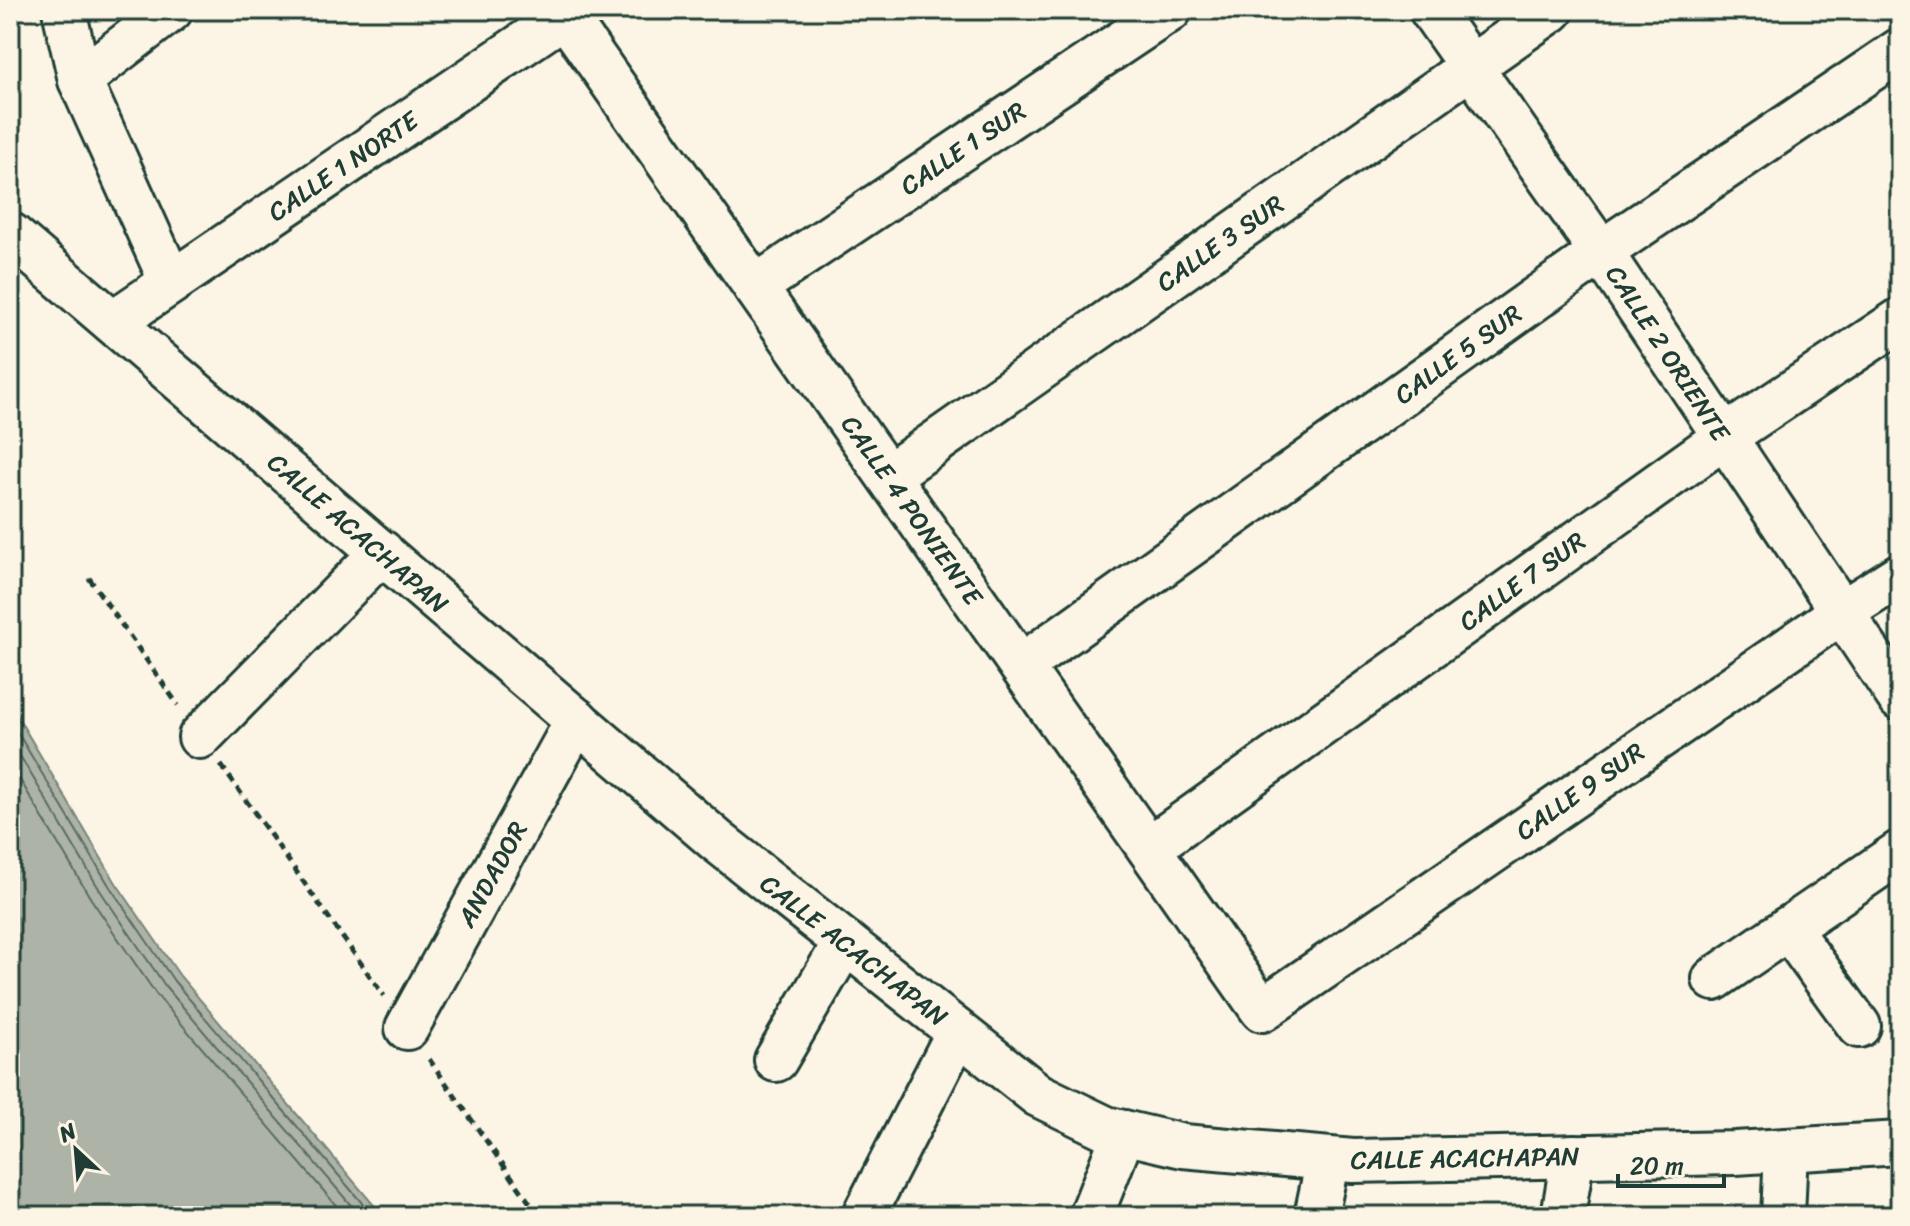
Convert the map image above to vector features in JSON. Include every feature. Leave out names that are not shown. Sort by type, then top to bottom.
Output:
[{"type":"street","points":[[64,10],[80,80],[171,282]]},
{"type":"street","points":[[80,80],[171,10]]},
{"type":"street","name":"CALLE 1 SUR","points":[[755,287],[1170,10]]},
{"type":"street","name":"CALLE 2 ORIENTE","points":[[1431,10],[1601,252],[1900,699]]},
{"type":"street","name":"CALLE 3 SUR","points":[[888,476],[1552,10]]},
{"type":"street","name":"CALLE 4 PONIENTE","points":[[567,12],[755,287],[1262,1010]]},
{"type":"street","name":"CALLE 1 NORTE","points":[[113,322],[567,12]]},
{"type":"street","name":"CALLE 5 SUR","points":[[1021,666],[1601,252],[1900,50]]},
{"type":"street","name":"CALLE ACACHAPAN","points":[[10,234],[716,840],[1038,1095],[1106,1128],[1183,1146],[1328,1159],[1573,1156],[1786,1150],[1900,1143]]},
{"type":"street","name":"CALLE 7 SUR","points":[[1149,848],[1723,438],[1900,320]]},
{"type":"street","points":[[200,737],[382,552]]},
{"type":"street","name":"CALLE 9 SUR","points":[[1262,1010],[1900,575]]},
{"type":"street","name":"ANDADOR","points":[[407,1028],[577,720]]},
{"type":"street","points":[[1714,979],[1900,852]]},
{"type":"street","points":[[1788,928],[1859,1026]]},
{"type":"street","points":[[776,1060],[845,942]]},
{"type":"street","points":[[866,1211],[958,1032]]},
{"type":"street","points":[[1091,1216],[1124,1132]]},
{"type":"street","points":[[1783,1216],[1786,1150]]},
{"type":"street","points":[[1563,1216],[1573,1156]]},
{"type":"street","points":[[1316,1216],[1328,1159]]},
{"type":"path","points":[[89,578],[539,1216]]},
{"type":"water","points":[[10,704],[116,883],[180,976],[383,1216],[10,1216]]}]
